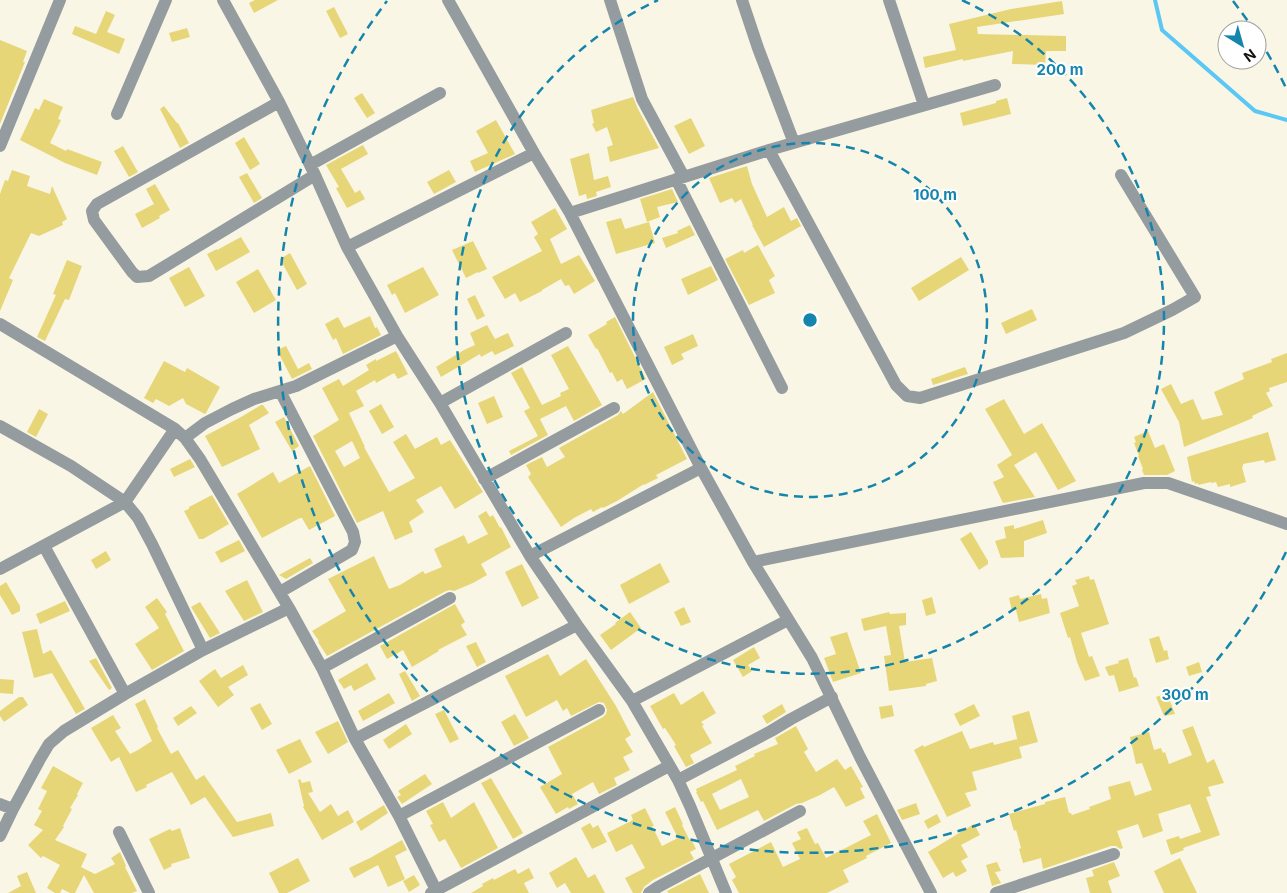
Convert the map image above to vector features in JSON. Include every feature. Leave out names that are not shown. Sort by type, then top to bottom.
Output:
[{"type":"street","points":[[0,146],[60,0]]},
{"type":"street","points":[[117,114],[166,0]]},
{"type":"street","points":[[223,0],[279,102],[347,247],[397,336],[440,403],[530,556],[632,701],[678,780],[713,858],[726,893]]},
{"type":"street","points":[[448,0],[570,213],[701,468],[753,562],[812,658],[860,757],[931,893]]},
{"type":"street","points":[[610,0],[642,99],[782,388]]},
{"type":"street","points":[[742,0],[794,143]]},
{"type":"street","points":[[890,0],[924,105]]},
{"type":"street","points":[[570,213],[769,150],[995,85]]},
{"type":"street","points":[[279,102],[97,204],[92,211],[94,220],[137,277],[149,276],[312,170],[440,93]]},
{"type":"street","points":[[769,150],[896,385],[907,396],[920,398],[1124,333],[1195,297],[1121,175]]},
{"type":"street","points":[[347,247],[534,153]]},
{"type":"street","points":[[0,324],[175,429],[185,438],[200,459],[290,608],[322,668],[355,739],[399,816],[434,892],[669,766]]},
{"type":"street","points":[[440,403],[566,333]]},
{"type":"street","points":[[185,438],[205,423],[232,408],[296,386],[397,336]]},
{"type":"street","points":[[280,391],[353,532],[356,542],[352,550],[280,592]]},
{"type":"street","points":[[484,479],[614,408]]},
{"type":"street","points":[[0,426],[71,466],[126,502],[138,518],[152,544],[203,650]]},
{"type":"street","points":[[0,570],[126,502],[175,429]]},
{"type":"street","points":[[530,556],[701,468]]},
{"type":"street","points":[[753,562],[1144,482],[1168,483],[1287,524]]},
{"type":"street","points":[[44,546],[125,694]]},
{"type":"street","points":[[322,668],[450,598]]},
{"type":"street","points":[[0,836],[49,744],[64,731],[203,650],[290,608]]},
{"type":"street","points":[[632,701],[788,620]]},
{"type":"street","points":[[355,739],[577,625]]},
{"type":"street","points":[[678,780],[832,697]]},
{"type":"street","points":[[399,816],[600,710]]},
{"type":"street","points":[[0,804],[13,809]]},
{"type":"street","points":[[649,893],[800,812]]},
{"type":"street","points":[[119,832],[150,893]]},
{"type":"street","points":[[996,893],[1114,854]]},
{"type":"building","points":[[255,0],[278,0],[254,13],[249,3]]},
{"type":"building","points":[[1062,1],[1064,14],[977,27],[978,34],[1066,36],[1066,51],[1046,51],[1045,65],[1012,64],[1013,51],[963,61],[963,59],[925,68],[923,57],[956,50],[949,24],[1011,9]]},
{"type":"building","points":[[334,7],[348,34],[340,38],[326,11]]},
{"type":"building","points":[[106,11],[115,15],[107,32],[125,39],[119,54],[72,34],[75,26],[96,34]]},
{"type":"building","points":[[187,28],[190,37],[172,42],[169,33]]},
{"type":"building","points":[[0,40],[27,51],[23,62],[25,62],[0,124]]},
{"type":"building","points":[[362,93],[375,113],[367,118],[354,98]]},
{"type":"building","points":[[633,97],[659,148],[610,162],[607,147],[613,145],[607,127],[596,132],[592,124],[594,123],[591,110]]},
{"type":"building","points":[[1007,98],[1011,114],[963,126],[960,113]]},
{"type":"building","points":[[44,99],[63,107],[58,119],[61,120],[50,143],[66,151],[67,149],[102,162],[97,175],[65,163],[20,140],[35,108],[39,110]]},
{"type":"building","points":[[164,106],[178,123],[189,143],[180,148],[160,109]]},
{"type":"building","points":[[691,118],[705,146],[689,154],[674,126]]},
{"type":"building","points":[[496,120],[515,154],[475,172],[470,161],[488,153],[476,131]]},
{"type":"building","points":[[244,137],[260,164],[250,170],[235,143]]},
{"type":"building","points":[[363,145],[368,154],[341,169],[355,193],[360,190],[365,199],[347,208],[336,188],[339,187],[326,165]]},
{"type":"building","points":[[123,146],[138,172],[129,177],[114,151]]},
{"type":"building","points":[[589,153],[594,180],[608,176],[611,187],[596,192],[597,196],[587,199],[586,194],[579,196],[570,159]]},
{"type":"building","points":[[747,166],[752,184],[767,217],[784,207],[791,221],[797,218],[801,226],[764,247],[741,199],[735,203],[732,198],[720,203],[709,178]]},
{"type":"building","points":[[12,170],[30,176],[27,186],[50,194],[52,186],[67,219],[62,222],[63,225],[39,236],[31,233],[9,278],[13,280],[0,311],[0,194],[5,180],[8,181]]},
{"type":"building","points":[[449,170],[456,182],[434,194],[427,182]]},
{"type":"building","points":[[247,173],[262,198],[254,203],[239,177]]},
{"type":"building","points":[[155,184],[170,210],[142,228],[135,214],[154,204],[146,189]]},
{"type":"building","points":[[672,189],[678,202],[657,207],[660,217],[647,222],[640,199]]},
{"type":"building","points":[[555,208],[567,229],[550,239],[561,264],[579,255],[595,281],[574,294],[569,285],[565,286],[561,279],[520,302],[515,293],[505,299],[492,277],[542,251],[534,237],[538,234],[531,222]]},
{"type":"building","points":[[621,218],[625,229],[649,222],[655,243],[616,254],[606,222]]},
{"type":"building","points":[[690,225],[695,235],[666,248],[662,238],[678,233],[677,231]]},
{"type":"building","points":[[241,237],[250,252],[216,271],[207,254]]},
{"type":"building","points":[[473,241],[487,269],[466,278],[452,250]]},
{"type":"building","points":[[758,245],[775,276],[769,280],[775,293],[749,305],[725,259],[743,250],[744,253]]},
{"type":"building","points":[[290,253],[307,284],[297,290],[280,259]]},
{"type":"building","points":[[961,257],[969,270],[919,301],[911,288]]},
{"type":"building","points":[[67,260],[82,266],[69,300],[65,299],[45,341],[37,337],[56,295],[53,294]]},
{"type":"building","points":[[711,266],[718,280],[688,295],[681,279]]},
{"type":"building","points":[[189,267],[205,296],[185,307],[169,278]]},
{"type":"building","points":[[423,267],[439,295],[405,313],[395,293],[392,295],[387,285]]},
{"type":"building","points":[[258,269],[276,300],[254,313],[236,282]]},
{"type":"building","points":[[475,295],[485,316],[477,320],[467,299]]},
{"type":"building","points":[[1032,309],[1037,320],[1006,334],[1001,323]]},
{"type":"building","points":[[370,316],[375,328],[377,327],[381,335],[343,354],[336,338],[333,340],[325,324],[338,317],[344,328]]},
{"type":"building","points":[[615,317],[646,379],[627,389],[622,379],[617,382],[612,372],[610,373],[588,335]]},
{"type":"building","points":[[487,325],[495,339],[508,333],[514,346],[495,355],[492,351],[481,357],[480,354],[441,377],[436,367],[475,345],[470,333]]},
{"type":"building","points":[[693,334],[698,346],[681,354],[684,359],[672,365],[664,347]]},
{"type":"building","points":[[286,346],[298,369],[309,363],[312,369],[292,379],[277,350]]},
{"type":"building","points":[[568,346],[602,405],[574,421],[566,406],[540,419],[548,435],[511,455],[509,451],[538,436],[524,411],[530,408],[511,373],[522,367],[542,405],[561,396],[560,393],[569,389],[551,355]]},
{"type":"building","points":[[396,351],[408,374],[398,379],[394,373],[376,383],[375,380],[356,391],[364,406],[349,413],[364,447],[389,492],[415,478],[393,442],[406,434],[415,449],[437,437],[441,445],[450,440],[483,492],[455,509],[441,486],[416,500],[424,512],[409,522],[413,532],[395,540],[383,511],[357,523],[313,436],[339,420],[322,388],[339,379],[343,386],[369,370],[366,365],[376,359],[376,361]],"holes":[[[352,441],[360,458],[344,467],[335,451]]]},
{"type":"building","points":[[1287,353],[1287,382],[1269,388],[1270,391],[1266,393],[1273,406],[1252,416],[1253,418],[1184,447],[1179,422],[1161,389],[1171,384],[1181,404],[1193,399],[1202,420],[1223,415],[1214,392],[1244,379],[1242,373],[1272,362],[1271,359]]},
{"type":"building","points":[[164,361],[185,372],[187,368],[220,387],[205,414],[186,404],[183,398],[169,406],[156,399],[153,403],[144,398]]},
{"type":"building","points":[[965,367],[968,374],[933,385],[931,379]]},
{"type":"building","points":[[653,392],[687,459],[656,475],[658,478],[644,484],[617,501],[593,512],[591,509],[561,527],[528,477],[531,474],[526,465],[542,457],[547,467],[565,457],[559,448],[618,415],[621,411],[623,414]]},
{"type":"building","points":[[494,396],[503,417],[487,424],[478,403]]},
{"type":"building","points":[[1004,399],[1024,434],[1042,423],[1076,481],[1058,490],[1036,452],[1014,465],[1035,497],[1003,503],[993,482],[1004,477],[997,465],[1012,455],[985,409]]},
{"type":"building","points":[[381,404],[394,427],[382,434],[369,411]]},
{"type":"building","points":[[261,405],[269,413],[249,425],[260,449],[222,467],[205,436]]},
{"type":"building","points":[[39,409],[48,414],[36,437],[27,432]]},
{"type":"building","points":[[284,417],[299,446],[292,451],[275,422]]},
{"type":"building","points":[[1148,431],[1155,448],[1164,444],[1175,471],[1167,475],[1144,475],[1134,443],[1136,442],[1134,437]]},
{"type":"building","points":[[1268,432],[1276,460],[1265,463],[1264,460],[1243,464],[1246,482],[1230,487],[1230,484],[1218,487],[1216,482],[1198,485],[1194,481],[1192,482],[1187,457]]},
{"type":"building","points":[[190,459],[195,467],[174,477],[170,469]]},
{"type":"building","points":[[310,466],[335,516],[309,530],[302,518],[300,518],[262,538],[237,494],[273,472],[279,483]]},
{"type":"building","points":[[212,495],[229,524],[203,539],[199,539],[184,511]]},
{"type":"building","points":[[486,511],[490,517],[493,515],[511,547],[481,564],[487,575],[454,591],[446,591],[327,656],[312,631],[346,611],[328,579],[374,556],[389,589],[400,585],[423,571],[425,574],[442,567],[434,549],[464,535],[468,544],[488,534],[478,516]]},
{"type":"building","points":[[1043,520],[1047,533],[1024,541],[1024,557],[1001,558],[995,541],[1006,538],[1004,527],[1014,525],[1014,529]]},
{"type":"building","points":[[971,532],[988,561],[988,564],[979,570],[960,539]]},
{"type":"building","points":[[239,540],[245,551],[221,563],[215,552]]},
{"type":"building","points":[[106,551],[111,560],[96,569],[91,560]]},
{"type":"building","points":[[310,558],[313,563],[286,579],[279,575]]},
{"type":"building","points":[[660,563],[670,582],[629,604],[620,585]]},
{"type":"building","points":[[522,564],[539,598],[522,607],[505,572]]},
{"type":"building","points":[[1089,576],[1090,580],[1094,579],[1109,624],[1081,633],[1089,657],[1092,656],[1100,676],[1085,681],[1060,613],[1079,606],[1072,586],[1077,584],[1075,580]]},
{"type":"building","points":[[247,580],[263,612],[244,621],[225,591]]},
{"type":"building","points":[[6,582],[20,606],[20,611],[12,615],[0,595],[0,586]]},
{"type":"building","points":[[1041,594],[1042,599],[1047,598],[1050,613],[1019,622],[1016,610],[1012,611],[1009,598],[1019,595],[1020,599]]},
{"type":"building","points":[[932,597],[936,613],[926,616],[922,600]]},
{"type":"building","points":[[157,598],[167,612],[165,614],[184,651],[152,670],[135,644],[159,628],[145,607]]},
{"type":"building","points":[[65,601],[70,611],[40,624],[36,614]]},
{"type":"building","points":[[200,602],[220,633],[210,638],[191,607]]},
{"type":"building","points":[[455,604],[465,622],[461,625],[467,635],[438,650],[412,667],[403,650],[387,659],[380,646]]},
{"type":"building","points":[[684,607],[691,622],[681,626],[674,612]]},
{"type":"building","points":[[630,612],[641,628],[611,650],[600,635]]},
{"type":"building","points":[[889,612],[890,614],[906,613],[906,625],[899,626],[905,662],[932,658],[937,681],[926,684],[926,686],[889,691],[884,656],[891,655],[886,626],[864,631],[861,619]]},
{"type":"building","points":[[37,629],[43,654],[51,650],[85,709],[76,714],[52,673],[34,678],[22,632]]},
{"type":"building","points":[[847,632],[861,673],[833,682],[824,658],[836,654],[830,637]]},
{"type":"building","points":[[1159,636],[1164,651],[1167,650],[1169,659],[1156,663],[1149,639]]},
{"type":"building","points":[[476,642],[486,662],[477,667],[466,646]]},
{"type":"building","points":[[754,647],[760,658],[748,665],[752,671],[743,677],[733,660]]},
{"type":"building","points":[[548,654],[560,676],[586,659],[616,706],[631,735],[625,739],[633,752],[623,757],[630,770],[614,778],[617,785],[599,794],[593,782],[572,794],[578,804],[556,814],[540,787],[562,774],[548,747],[603,717],[607,710],[604,703],[599,702],[571,716],[567,708],[563,711],[557,700],[526,717],[505,676]]},
{"type":"building","points":[[96,658],[112,688],[109,690],[89,661]]},
{"type":"building","points":[[1128,658],[1134,678],[1136,677],[1139,686],[1119,692],[1114,675],[1109,676],[1105,667]]},
{"type":"building","points":[[1199,662],[1202,672],[1189,676],[1186,667]]},
{"type":"building","points":[[367,663],[376,679],[354,691],[351,685],[344,689],[338,680]]},
{"type":"building","points":[[243,665],[248,675],[228,687],[234,695],[218,707],[199,681],[215,669],[221,678]]},
{"type":"building","points":[[405,671],[420,696],[412,701],[399,674]]},
{"type":"building","points":[[0,679],[14,680],[13,694],[0,693]]},
{"type":"building","points":[[703,691],[716,713],[701,722],[712,743],[690,755],[694,763],[686,767],[674,746],[676,745],[665,728],[663,729],[650,706],[674,693],[681,705]]},
{"type":"building","points":[[389,693],[395,703],[363,721],[358,711]]},
{"type":"building","points":[[1167,693],[1175,714],[1164,716],[1156,697]]},
{"type":"building","points":[[19,697],[23,697],[28,705],[4,722],[0,716],[0,711]]},
{"type":"building","points":[[145,699],[157,728],[171,754],[178,750],[196,780],[204,775],[237,822],[271,813],[274,826],[233,837],[205,797],[191,805],[172,772],[136,792],[119,757],[111,762],[91,728],[113,715],[121,728],[115,731],[130,754],[138,750],[152,741],[135,704]]},
{"type":"building","points":[[260,703],[272,724],[262,730],[250,708]]},
{"type":"building","points":[[782,704],[786,712],[767,724],[762,716]]},
{"type":"building","points":[[974,704],[980,716],[960,726],[954,714]]},
{"type":"building","points":[[892,705],[894,716],[881,719],[879,707]]},
{"type":"building","points":[[191,706],[197,713],[178,726],[173,718]]},
{"type":"building","points":[[444,710],[459,739],[450,743],[435,714]]},
{"type":"building","points":[[1029,711],[1038,742],[1019,747],[1012,716]]},
{"type":"building","points":[[515,714],[529,738],[514,746],[501,722]]},
{"type":"building","points":[[338,721],[348,742],[328,754],[315,732]]},
{"type":"building","points":[[406,724],[412,734],[389,749],[383,740]]},
{"type":"building","points":[[796,726],[808,749],[804,752],[816,772],[837,759],[845,770],[851,766],[863,787],[860,788],[865,798],[846,807],[834,787],[764,821],[758,810],[717,830],[696,789],[737,770],[735,766],[755,756],[754,754],[778,744],[775,738]],"holes":[[[741,779],[749,797],[720,810],[712,794]]]},
{"type":"building","points":[[1193,726],[1207,763],[1214,759],[1224,783],[1208,787],[1211,796],[1206,797],[1220,835],[1183,848],[1184,850],[1171,855],[1166,840],[1179,836],[1180,839],[1201,832],[1190,804],[1158,814],[1163,831],[1143,838],[1138,824],[1117,831],[1123,848],[1111,846],[1043,869],[1041,858],[1023,863],[1016,830],[1014,831],[1009,814],[1065,797],[1069,813],[1072,815],[1111,799],[1108,787],[1130,781],[1135,796],[1152,790],[1142,763],[1136,764],[1130,737],[1149,732],[1154,750],[1161,748],[1163,753],[1165,752],[1169,764],[1192,755],[1182,730]]},
{"type":"building","points":[[962,731],[970,749],[993,742],[994,745],[1017,739],[1022,758],[972,772],[977,790],[965,793],[971,806],[947,817],[914,750]]},
{"type":"building","points":[[300,739],[312,762],[289,774],[276,750]]},
{"type":"building","points":[[53,766],[83,783],[70,808],[72,809],[64,827],[55,840],[87,854],[81,867],[95,874],[115,864],[111,858],[120,852],[137,891],[132,893],[94,893],[84,875],[75,893],[62,889],[60,893],[55,893],[47,888],[60,865],[43,856],[41,858],[28,845],[43,830],[34,825],[42,811],[38,809],[47,791],[41,788]]},
{"type":"building","points":[[425,774],[432,784],[402,804],[397,797],[401,795],[398,791]]},
{"type":"building","points":[[491,778],[523,833],[513,839],[481,783]]},
{"type":"building","points":[[300,779],[302,783],[310,781],[313,792],[308,793],[320,812],[331,804],[338,816],[348,810],[354,822],[322,840],[303,807],[298,780]]},
{"type":"building","points":[[443,802],[451,818],[474,802],[498,848],[461,868],[445,839],[439,842],[430,825],[433,824],[426,811]]},
{"type":"building","points":[[916,803],[920,814],[902,820],[897,810]]},
{"type":"building","points":[[384,805],[388,813],[361,831],[356,822]]},
{"type":"building","points":[[675,807],[690,841],[692,841],[696,849],[690,852],[694,859],[653,880],[644,887],[641,893],[633,893],[625,878],[645,868],[632,844],[616,852],[607,833],[633,820],[631,815],[645,808],[662,846],[678,838],[665,812]]},
{"type":"building","points":[[877,814],[891,843],[843,870],[849,882],[827,893],[739,893],[732,880],[736,877],[729,864],[771,842],[783,867],[800,859],[792,843],[801,839],[797,832],[807,828],[815,844],[818,843],[826,858],[871,835],[863,821]]},
{"type":"building","points":[[937,814],[941,822],[928,829],[924,821]]},
{"type":"building","points":[[590,823],[593,828],[598,825],[607,842],[592,849],[581,828]]},
{"type":"building","points":[[974,824],[980,835],[961,845],[968,857],[961,861],[967,871],[956,877],[953,872],[943,878],[928,852]]},
{"type":"building","points":[[180,828],[190,858],[171,864],[172,866],[164,870],[149,839],[170,829],[172,831]]},
{"type":"building","points":[[402,840],[407,850],[395,856],[405,879],[388,887],[378,865],[354,878],[349,868]]},
{"type":"building","points":[[576,857],[588,878],[595,874],[605,893],[571,893],[565,883],[557,888],[549,873]]},
{"type":"building","points":[[298,858],[310,881],[287,893],[279,893],[269,873]]},
{"type":"building","points":[[1180,858],[1197,893],[1164,893],[1154,871]]},
{"type":"building","points":[[997,862],[1001,871],[995,872],[1001,883],[992,886],[986,865]]},
{"type":"building","points":[[1114,862],[1120,876],[1108,881],[1112,893],[1090,893],[1086,878],[1094,876],[1092,870]]},
{"type":"building","points":[[529,868],[534,878],[524,883],[529,893],[471,893],[493,878],[494,880],[515,869],[518,874]]},
{"type":"building","points":[[27,872],[36,893],[8,893],[21,886],[17,876]]},
{"type":"building","points":[[700,874],[709,893],[668,893],[667,891]]},
{"type":"building","points":[[414,875],[420,885],[409,892],[403,881]]},
{"type":"waterway","points":[[1155,0],[1162,30],[1255,111],[1287,120]]}]
